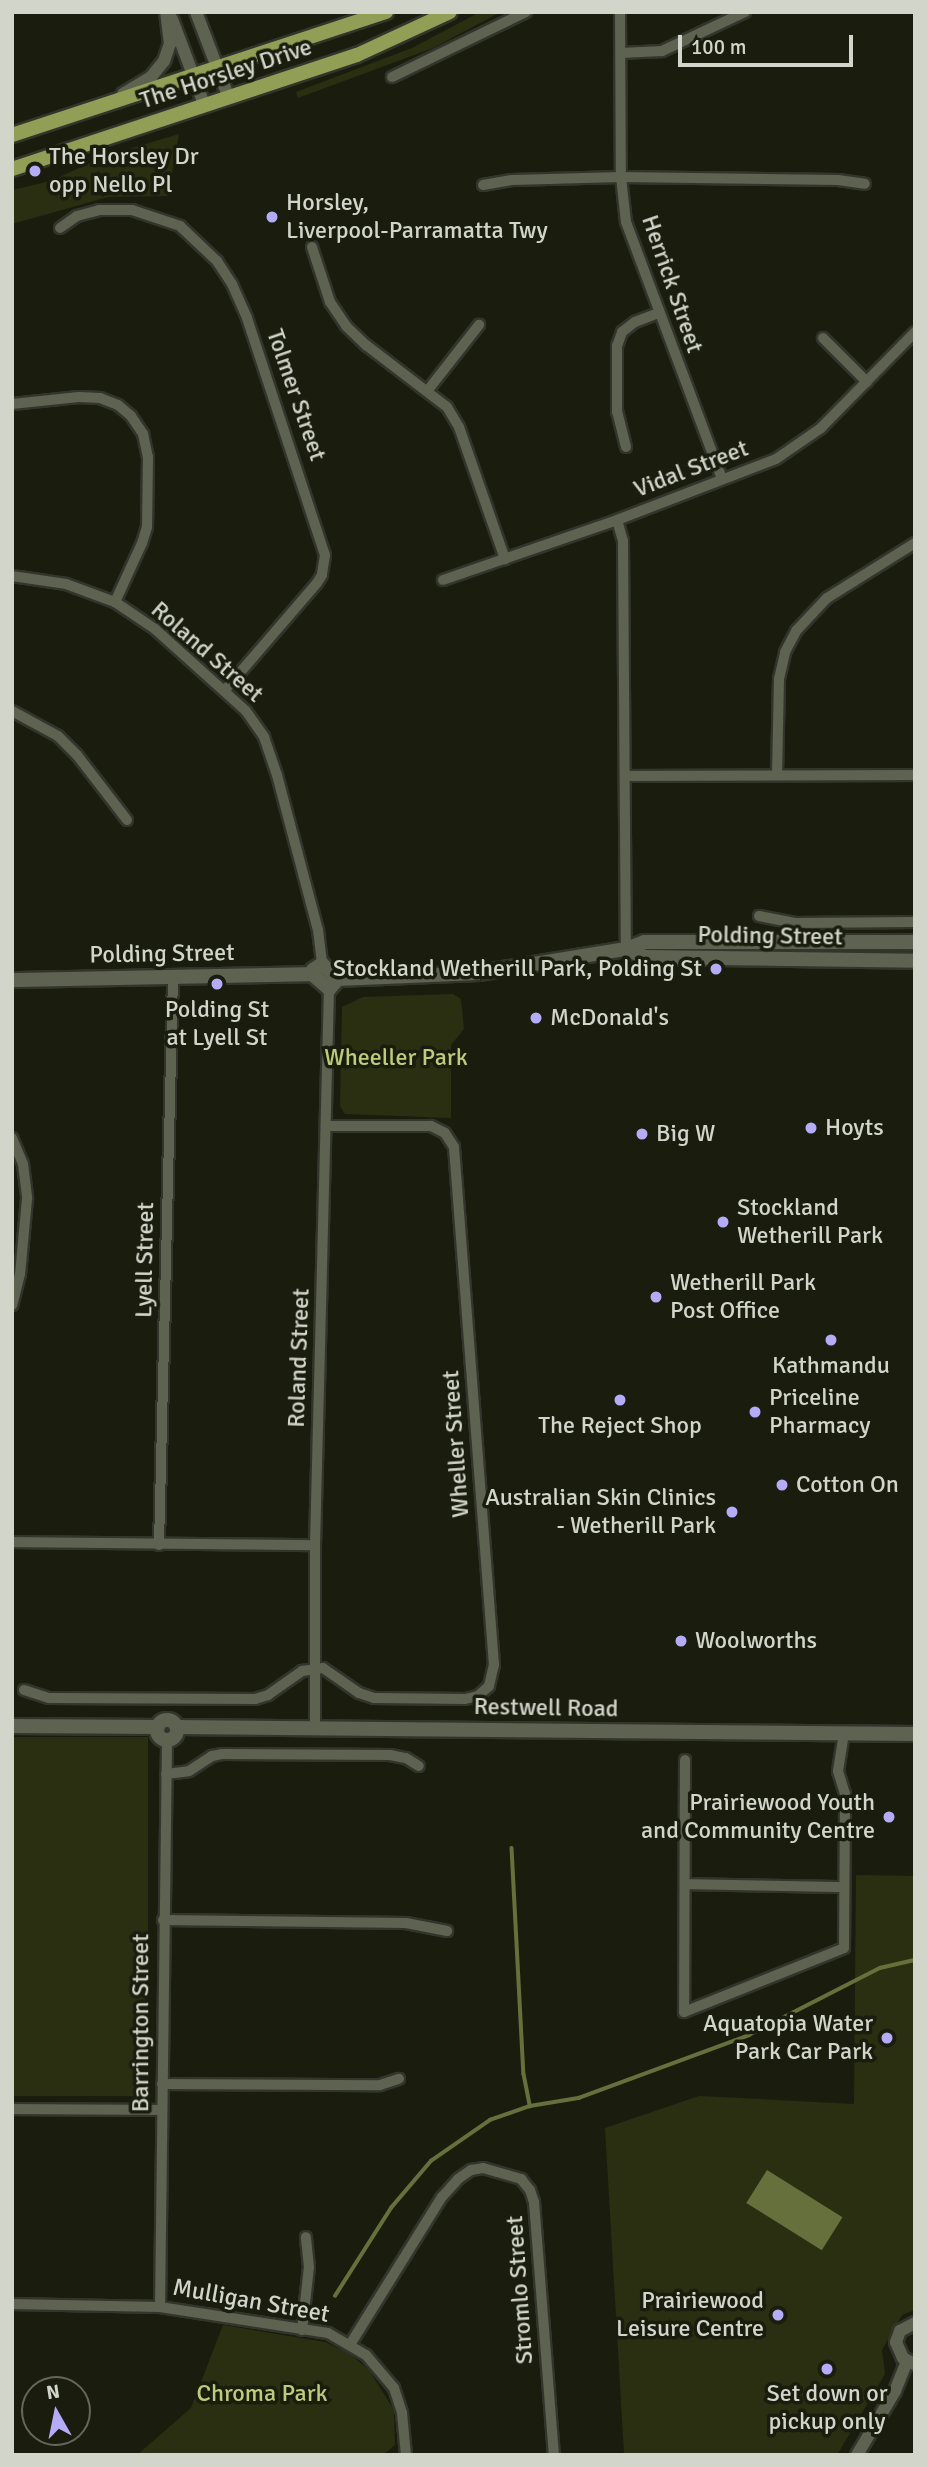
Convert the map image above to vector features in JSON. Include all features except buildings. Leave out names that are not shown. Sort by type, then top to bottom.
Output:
[{"type":"main road","name":"The Horsley Drive","points":[[12,135],[114,99],[386,12]]},
{"type":"main road","name":"The Horsley Drive","points":[[12,169],[358,55],[450,12]]},
{"type":"main road","name":"Polding Street","points":[[334,984],[479,973],[626,949],[644,942],[915,942]]},
{"type":"main road","name":"Polding Street","points":[[626,949],[645,957],[915,961]]},
{"type":"main road","name":"Polding Street","points":[[12,980],[317,969]]},
{"type":"main road","points":[[317,969],[334,984]]},
{"type":"main road","points":[[12,1726],[158,1727],[167,1720],[177,1727],[174,1737],[167,1740],[158,1734],[158,1727]]},
{"type":"main road","name":"Restwell Road","points":[[177,1727],[915,1734]]},
{"type":"street","points":[[168,12],[205,104]]},
{"type":"street","points":[[114,99],[150,77],[164,61],[170,44],[168,12]]},
{"type":"street","points":[[197,12],[228,96]]},
{"type":"street","points":[[392,76],[526,12]]},
{"type":"street","name":"Herrick Street","points":[[620,12],[621,177],[626,222],[722,479]]},
{"type":"street","points":[[621,53],[662,51],[745,12]]},
{"type":"street","points":[[482,185],[512,180],[621,177],[838,180],[865,184]]},
{"type":"street","name":"Tolmer Street","points":[[60,228],[78,216],[99,211],[132,211],[180,226],[217,261],[232,284],[247,318],[325,555],[322,575],[317,583],[225,690]]},
{"type":"street","points":[[312,247],[330,302],[346,326],[366,345],[447,407],[459,427],[505,559]]},
{"type":"street","points":[[626,447],[617,412],[617,346],[622,332],[635,322],[659,313]]},
{"type":"street","points":[[428,390],[479,325]]},
{"type":"street","name":"Vidal Street","points":[[443,580],[617,520],[776,459],[802,443],[915,332]]},
{"type":"street","points":[[823,338],[867,382]]},
{"type":"street","points":[[12,404],[79,397],[100,398],[118,405],[131,416],[143,434],[148,457],[147,527],[115,602]]},
{"type":"street","points":[[617,520],[623,541],[626,949]]},
{"type":"street","points":[[777,775],[779,679],[785,652],[796,631],[827,598],[915,543]]},
{"type":"street","name":"Roland Street","points":[[12,576],[66,584],[115,602],[155,629],[246,711],[264,737],[318,930],[317,969]]},
{"type":"street","points":[[12,711],[58,736],[77,755],[127,820]]},
{"type":"street","points":[[626,776],[915,775]]},
{"type":"street","points":[[759,916],[796,922],[915,922]]},
{"type":"street","name":"Lyell Street","points":[[159,1545],[173,976]]},
{"type":"street","name":"Roland Street","points":[[315,1728],[315,1545],[326,1126],[334,984]]},
{"type":"street","name":"Wheller Street","points":[[315,1668],[327,1669],[359,1693],[374,1698],[465,1699],[478,1696],[489,1686],[494,1665],[454,1147],[445,1133],[431,1126],[326,1126]]},
{"type":"street","points":[[12,1138],[23,1164],[27,1199],[22,1260],[12,1305]]},
{"type":"street","points":[[12,1542],[315,1545]]},
{"type":"street","points":[[24,1690],[49,1698],[255,1699],[268,1695],[302,1671],[315,1668]]},
{"type":"street","points":[[685,1760],[684,2012],[844,1948],[845,1794],[838,1771],[844,1733]]},
{"type":"street","name":"Barrington Street","points":[[160,2307],[167,1740]]},
{"type":"street","points":[[166,1774],[189,1771],[212,1756],[222,1754],[390,1755],[406,1758],[419,1766]]},
{"type":"street","points":[[685,1884],[844,1887]]},
{"type":"street","points":[[163,1920],[406,1923],[447,1931]]},
{"type":"street","points":[[162,2084],[380,2085],[399,2079]]},
{"type":"street","points":[[12,2109],[162,2110]]},
{"type":"street","name":"Stromlo Street","points":[[351,2343],[442,2197],[458,2179],[471,2170],[483,2168],[521,2179],[530,2190],[534,2202],[554,2455]]},
{"type":"street","points":[[302,2330],[309,2267],[306,2236]]},
{"type":"street","name":"Mulligan Street","points":[[12,2304],[160,2307],[328,2333],[351,2343],[383,2371],[394,2388],[402,2413],[406,2455]]},
{"type":"street","points":[[857,2455],[911,2363],[899,2354],[897,2336],[904,2326],[915,2323]]},
{"type":"green space","points":[[480,12],[501,12],[433,48],[298,98],[296,92],[412,48]]},
{"type":"green space","points":[[179,134],[168,196],[108,197],[12,224],[12,190],[51,181],[105,156]]},
{"type":"green space","name":"Wheeller Park","points":[[453,994],[461,999],[464,1029],[451,1045],[451,1118],[345,1114],[340,1106],[342,1007],[363,997]]},
{"type":"green space","points":[[12,1737],[148,1737],[148,2096],[12,2096]]},
{"type":"green space","points":[[856,1875],[915,1876],[915,2310],[902,2315],[882,2350],[885,2374],[837,2455],[624,2453],[605,2128],[699,2096],[854,2104]]},
{"type":"green space","name":"Chroma Park","points":[[223,2325],[325,2342],[350,2354],[369,2370],[394,2410],[395,2445],[383,2455],[137,2455],[191,2408]]},
{"type":"shaded area","points":[[767,2170],[842,2217],[822,2250],[746,2203]]},
{"type":"waterway","points":[[512,1848],[524,2074],[530,2106]]},
{"type":"waterway","points":[[335,2296],[391,2208],[431,2161],[490,2120],[530,2106],[579,2098],[749,2035],[880,1968],[915,1960]]},
{"type":"place","name":"The Horsley Dr opp Nello Pl","points":[[35,171]]},
{"type":"place","name":"Horsley, Liverpool-Parramatta Twy","points":[[272,217]]},
{"type":"place","name":"Stockland Wetherill Park, Polding St","points":[[716,969]]},
{"type":"place","name":"Polding St at Lyell St","points":[[217,984]]},
{"type":"place","name":"McDonald's","points":[[536,1018]]},
{"type":"place","name":"Hoyts","points":[[811,1128]]},
{"type":"place","name":"Big W","points":[[642,1134]]},
{"type":"place","name":"Stockland Wetherill Park","points":[[723,1222]]},
{"type":"place","name":"Wetherill Park Post Office","points":[[656,1297]]},
{"type":"place","name":"Kathmandu","points":[[831,1340]]},
{"type":"place","name":"The Reject Shop","points":[[620,1400]]},
{"type":"place","name":"Priceline Pharmacy","points":[[755,1412]]},
{"type":"place","name":"Cotton On","points":[[782,1485]]},
{"type":"place","name":"Australian Skin Clinics - Wetherill Park","points":[[732,1512]]},
{"type":"place","name":"Woolworths","points":[[681,1641]]},
{"type":"place","name":"Prairiewood Youth and Community Centre","points":[[889,1817]]},
{"type":"place","name":"Aquatopia Water Park Car Park","points":[[887,2038]]},
{"type":"place","name":"Prairiewood Leisure Centre","points":[[778,2315]]},
{"type":"place","name":"Set down or pickup only","points":[[827,2369]]}]
